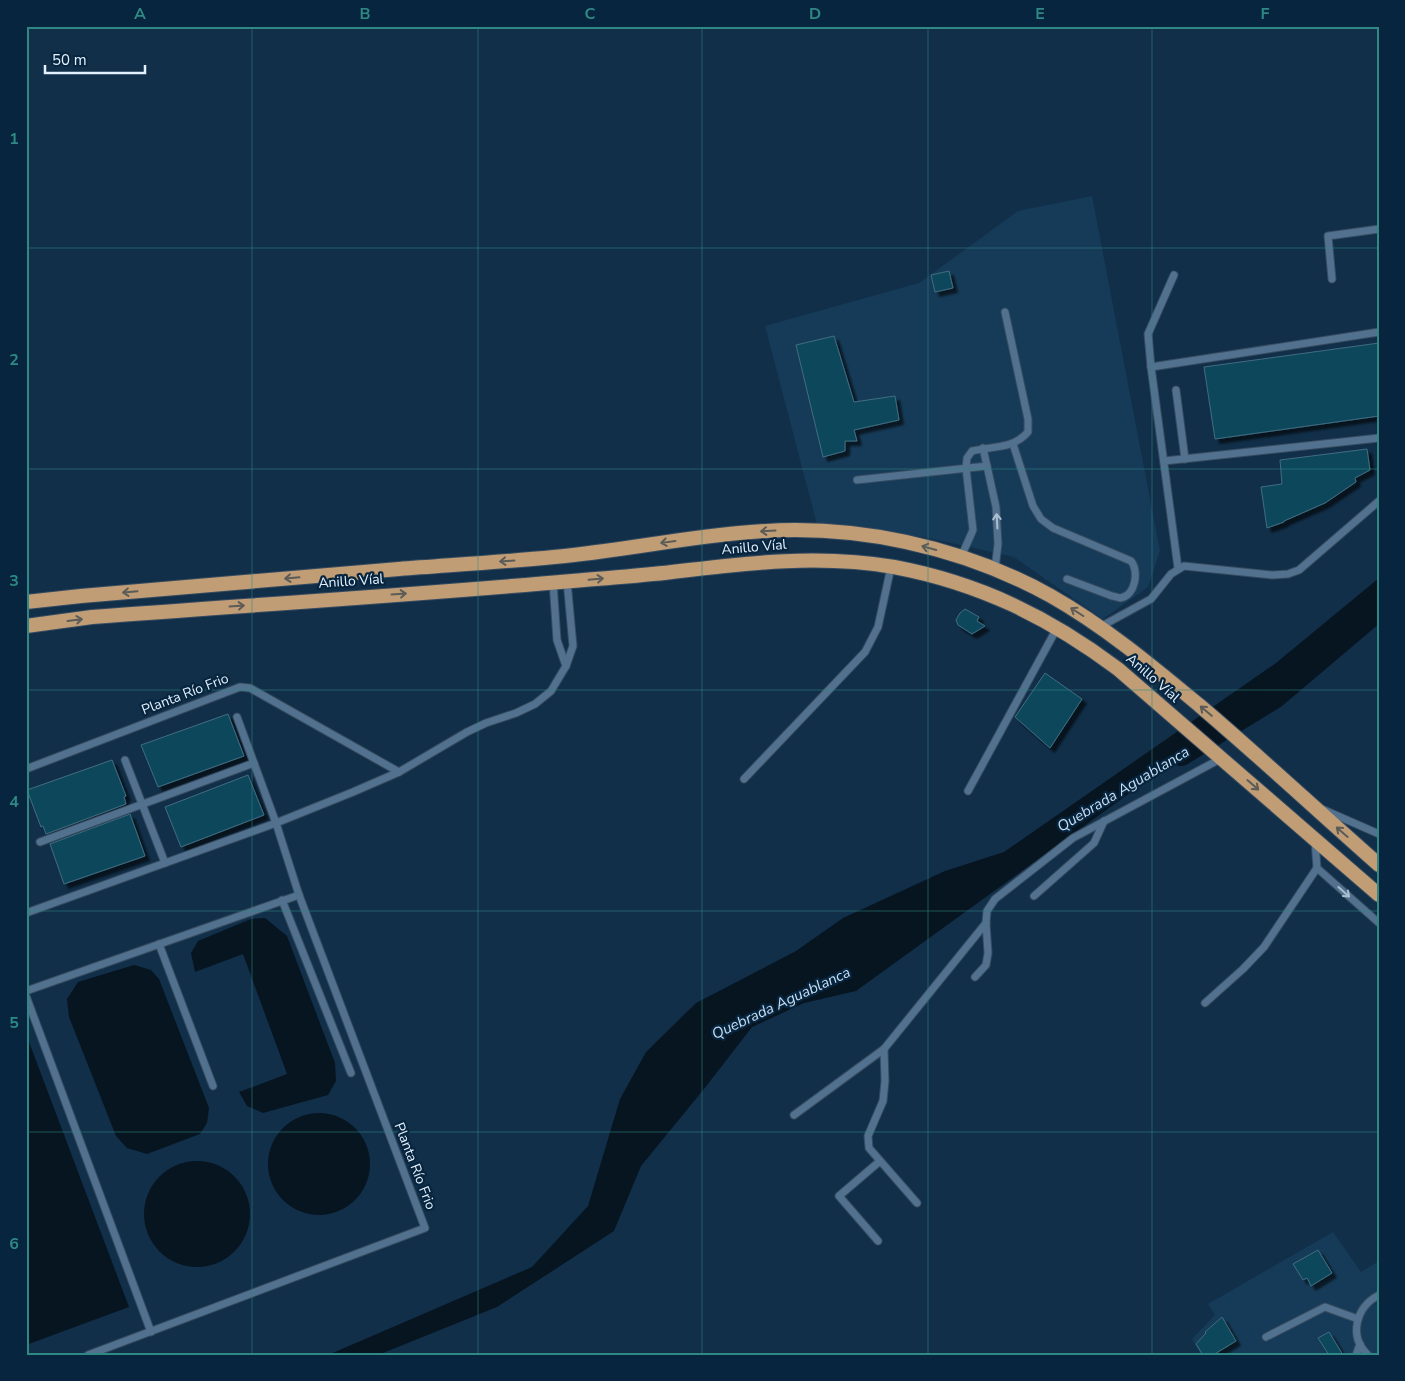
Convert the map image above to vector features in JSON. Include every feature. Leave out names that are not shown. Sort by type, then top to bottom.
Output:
[{"type":"highway","name":"Anillo Víal","points":[[26,602],[558,557],[751,532],[813,531],[858,534],[901,541],[961,557],[995,569],[1049,595],[1100,627],[1172,683],[1239,740],[1379,865]]},
{"type":"highway","name":"Anillo Víal","points":[[26,626],[92,618],[567,581],[759,562],[847,561],[891,567],[949,580],[977,590],[1032,613],[1089,647],[1118,669],[1219,755],[1379,895]]},
{"type":"lane","points":[[1332,279],[1328,236],[1379,229]]},
{"type":"lane","points":[[1174,275],[1148,334],[1178,568]]},
{"type":"lane","points":[[961,557],[973,530],[966,468],[967,458],[972,451],[1013,444],[1022,439],[1028,432],[1028,419],[1005,312]]},
{"type":"lane","points":[[1151,367],[1379,332]]},
{"type":"lane","points":[[1176,390],[1185,459]]},
{"type":"lane","points":[[1164,461],[1379,438]]},
{"type":"lane","points":[[1013,444],[1033,506],[1041,519],[1053,528],[1131,560],[1135,565],[1136,573],[1132,588],[1127,595],[1120,598],[1067,579]]},
{"type":"lane","points":[[983,448],[996,506],[998,544],[995,569]]},
{"type":"lane","points":[[857,480],[987,466]]},
{"type":"lane","points":[[1100,627],[1151,599],[1171,574],[1184,566],[1273,575],[1288,574],[1299,570],[1379,501]]},
{"type":"lane","points":[[744,779],[865,652],[878,626],[891,567]]},
{"type":"lane","points":[[26,913],[276,823],[353,792],[399,772],[467,732],[535,704],[550,691],[566,666],[573,646],[567,581]]},
{"type":"lane","points":[[552,582],[556,640],[566,666]]},
{"type":"lane","points":[[968,791],[1058,628]]},
{"type":"lane","name":"Planta Río Frio","points":[[26,769],[240,687],[250,688],[399,772]]},
{"type":"lane","name":"Planta Río Frio","points":[[88,1355],[425,1228],[299,895],[276,823],[237,717]]},
{"type":"lane","points":[[975,977],[986,965],[988,953],[987,911],[994,899],[1073,838],[1219,755]]},
{"type":"lane","points":[[126,760],[164,863]]},
{"type":"lane","points":[[40,842],[254,763]]},
{"type":"lane","points":[[1309,803],[1379,834]]},
{"type":"lane","points":[[1034,896],[1094,843],[1104,820]]},
{"type":"lane","points":[[1205,1003],[1264,947],[1317,868],[1314,838]]},
{"type":"lane","points":[[1317,868],[1379,924]]},
{"type":"lane","points":[[26,992],[299,895]]},
{"type":"lane","points":[[282,900],[351,1072]]},
{"type":"lane","points":[[794,1115],[884,1049],[986,923]]},
{"type":"lane","points":[[159,944],[212,1086]]},
{"type":"lane","points":[[26,996],[150,1332]]},
{"type":"lane","points":[[884,1049],[886,1081],[883,1100],[868,1136],[869,1148],[917,1203]]},
{"type":"lane","points":[[878,1241],[839,1196],[880,1161]]},
{"type":"lane","points":[[1368,1355],[1360,1344],[1357,1332],[1358,1319],[1363,1308],[1371,1299],[1379,1295]]},
{"type":"lane","points":[[1266,1337],[1325,1307],[1358,1319]]},
{"type":"lane","points":[[1356,1355],[1360,1344]]},
{"type":"shaded area","points":[[1092,196],[1160,551],[1148,587],[1103,619],[1014,557],[924,537],[818,528],[765,326],[919,283],[1018,211]]},
{"type":"shaded area","points":[[1333,1232],[1361,1272],[1379,1261],[1379,1355],[1201,1355],[1192,1339],[1215,1315],[1208,1304]]},
{"type":"water","points":[[1379,578],[1379,617],[1373,617],[856,991],[804,1003],[752,1027],[641,1166],[614,1231],[497,1307],[378,1355],[328,1355],[532,1267],[588,1206],[620,1099],[646,1052],[696,1003],[796,951],[843,918],[945,871],[1004,852],[1276,663]]},
{"type":"water","points":[[265,918],[287,936],[335,1063],[336,1081],[328,1095],[263,1113],[247,1106],[239,1092],[287,1074],[243,954],[195,972],[191,953],[198,941],[251,919]]},
{"type":"water","points":[[134,965],[151,970],[159,979],[209,1108],[207,1123],[200,1134],[147,1154],[127,1148],[116,1136],[69,1017],[67,999],[78,982]]},
{"type":"water","points":[[26,1034],[129,1307],[26,1345]]},
{"type":"water","points":[[319,1113],[339,1116],[348,1121],[362,1135],[367,1144],[370,1164],[367,1184],[362,1193],[348,1207],[339,1212],[319,1215],[299,1212],[290,1207],[276,1193],[271,1184],[268,1164],[271,1144],[276,1135],[290,1121],[299,1116]]},
{"type":"water","points":[[197,1161],[217,1165],[235,1176],[246,1194],[250,1214],[246,1234],[235,1252],[217,1263],[197,1267],[177,1263],[159,1252],[148,1234],[144,1214],[148,1194],[159,1176],[177,1165]]},
{"type":"building","points":[[949,271],[953,288],[935,292],[931,275]]},
{"type":"building","points":[[834,336],[854,402],[895,396],[899,420],[854,430],[857,441],[845,441],[845,451],[823,457],[796,345]]},
{"type":"building","points":[[1379,343],[1379,416],[1215,439],[1204,367]]},
{"type":"building","points":[[1367,449],[1370,470],[1355,478],[1356,482],[1325,503],[1267,528],[1261,487],[1282,484],[1280,460]]},
{"type":"building","points":[[965,609],[979,617],[977,621],[985,626],[972,634],[958,625],[956,620]]},
{"type":"building","points":[[1045,673],[1082,699],[1050,748],[1015,717]]},
{"type":"building","points":[[228,714],[244,756],[158,787],[141,745]]},
{"type":"building","points":[[112,760],[126,796],[124,797],[126,804],[46,834],[43,826],[41,827],[27,790]]},
{"type":"building","points":[[248,775],[264,815],[181,847],[165,807]]},
{"type":"building","points":[[130,814],[145,856],[64,884],[50,844]]},
{"type":"building","points":[[1318,1250],[1332,1273],[1311,1286],[1307,1278],[1303,1280],[1293,1264]]},
{"type":"building","points":[[1222,1317],[1236,1341],[1213,1355],[1203,1355],[1196,1344],[1205,1332]]},
{"type":"building","points":[[1329,1332],[1343,1355],[1329,1355],[1318,1338]]},
{"type":"waterway","name":"Quebrada Aguablanca","points":[[1181,754],[1274,697],[1379,608]]}]
